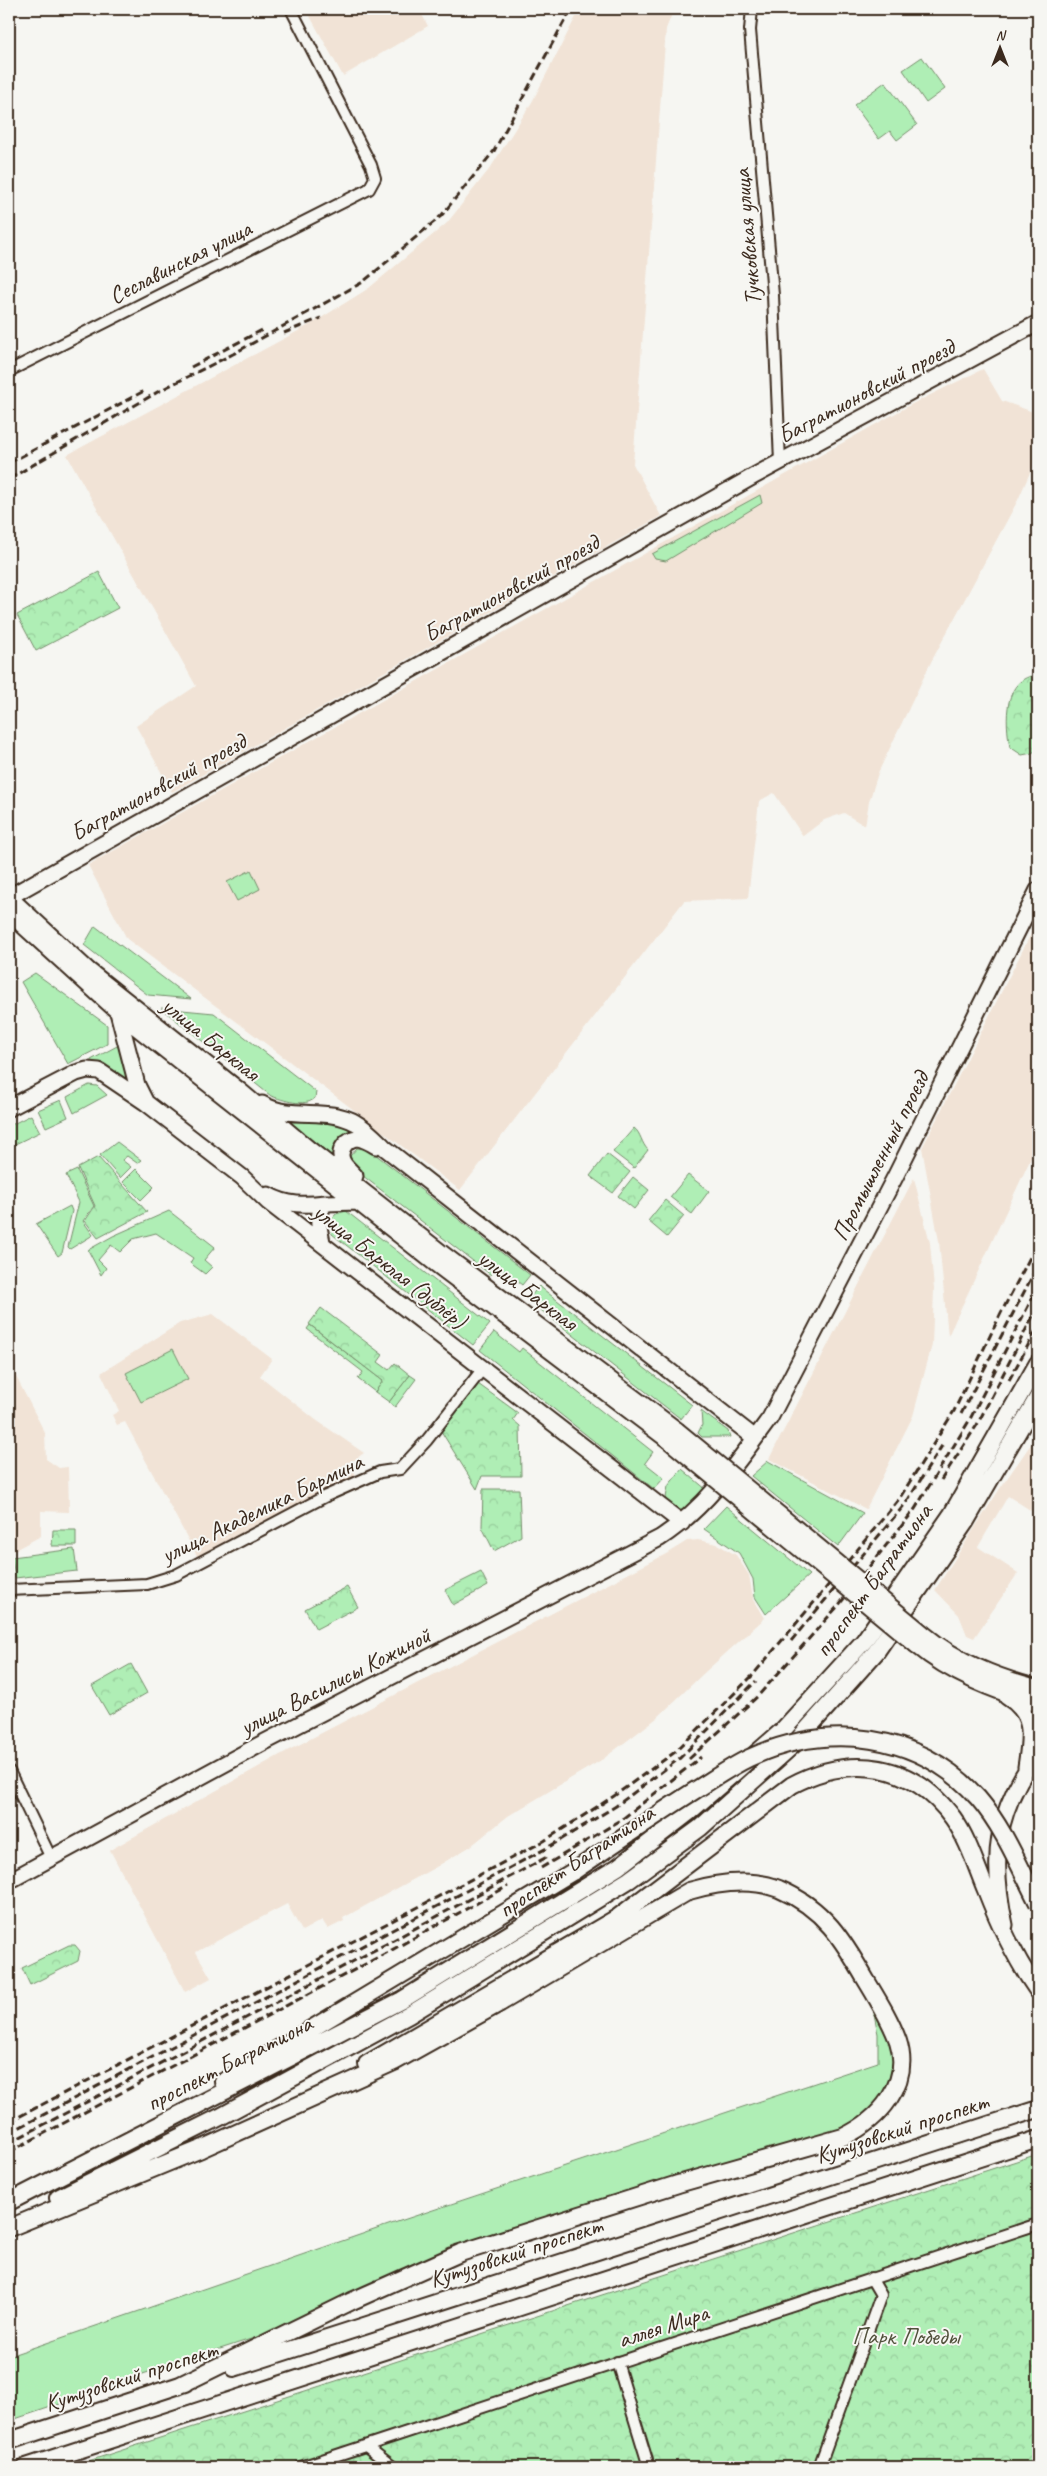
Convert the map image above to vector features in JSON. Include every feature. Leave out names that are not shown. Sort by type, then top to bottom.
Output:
[{"type":"main road","name":"проспект Багратиона","points":[[9,2202],[402,2000],[618,1867],[688,1813],[782,1731],[864,1641],[952,1514],[1038,1363]]},
{"type":"main road","name":"проспект Багратиона","points":[[9,2223],[220,2117],[409,2015],[629,1880],[700,1828],[794,1744],[876,1652],[966,1521],[1038,1397]]},
{"type":"main road","points":[[117,2148],[280,2047],[574,1871],[668,1808],[748,1759],[780,1746],[810,1740],[842,1737],[880,1741],[920,1753],[954,1776],[978,1799],[1006,1838],[1038,1903]]},
{"type":"main road","points":[[295,2105],[617,1918],[792,1785],[814,1774],[835,1768],[860,1766],[885,1769],[907,1777],[940,1802],[954,1818],[966,1840],[1008,1940],[1022,1968],[1038,1991]]},
{"type":"main road","points":[[9,2228],[185,2156],[394,2062],[500,2003],[689,1891],[710,1885],[732,1883],[777,1888],[816,1910],[837,1931],[888,2017],[898,2042],[900,2062],[898,2080],[890,2099],[877,2116],[861,2128],[843,2137],[678,2184],[460,2253],[352,2301],[178,2386]]},
{"type":"main road","name":"Кутузовский проспект","points":[[9,2441],[1038,2109]]},
{"type":"main road","points":[[26,2467],[1038,2138]]},
{"type":"street","name":"Сеславинская улица","points":[[9,372],[368,188],[375,178],[371,165],[291,9]]},
{"type":"street","name":"Тучковская улица","points":[[752,9],[750,30],[773,295],[780,462]]},
{"type":"street","name":"Багратионовский проезд","points":[[9,897],[780,462],[1038,323]]},
{"type":"street","name":"Промышленный проезд","points":[[682,1523],[700,1506],[770,1418],[852,1261],[1038,890]]},
{"type":"street","name":"улица Барклая","points":[[9,897],[88,970],[672,1435],[920,1640],[954,1671],[991,1688],[1038,1704]]},
{"type":"street","name":"улица Барклая","points":[[9,913],[118,1012],[356,1202],[672,1435]]},
{"type":"street","name":"улица Барклая (дублёр)","points":[[118,1012],[137,1085],[145,1102],[242,1177],[268,1202],[484,1367],[682,1523]]},
{"type":"street","points":[[9,1108],[76,1073],[87,1070],[99,1071],[145,1102]]},
{"type":"street","name":"улица Барклая (дублёр)","points":[[240,1090],[269,1108],[280,1111],[342,1117],[356,1122],[385,1148],[756,1438]]},
{"type":"street","name":"улица Барклая (дублёр)","points":[[376,1201],[343,1163],[342,1151],[346,1143],[355,1138],[385,1148]]},
{"type":"street","points":[[242,1177],[271,1197],[286,1203],[298,1205],[356,1202]]},
{"type":"street","points":[[322,1242],[318,1217],[326,1203]]},
{"type":"street","name":"улица Академика Бармина","points":[[9,1590],[147,1584],[176,1575],[326,1496],[380,1472],[400,1469],[427,1440],[484,1367]]},
{"type":"street","name":"улица Василисы Кожиной","points":[[9,1880],[259,1745],[603,1569],[660,1538],[682,1523]]},
{"type":"street","name":"улица Барклая","points":[[920,1640],[946,1651],[981,1670],[1038,1688]]},
{"type":"street","points":[[991,1688],[1019,1705],[1026,1714],[1031,1732],[1026,1769]]},
{"type":"street","points":[[1008,1940],[998,1889],[996,1861],[1000,1826],[1008,1803],[1026,1769],[1038,1753]]},
{"type":"street","points":[[9,1771],[51,1858]]},
{"type":"street","name":"аллея Мира","points":[[301,2467],[1038,2224]]},
{"type":"street","points":[[819,2467],[881,2295],[871,2278]]},
{"type":"street","points":[[617,2362],[649,2467]]},
{"type":"street","points":[[366,2446],[393,2467]]},
{"type":"shaded area","points":[[306,9],[419,9],[428,26],[343,76]]},
{"type":"shaded area","points":[[580,9],[674,9],[666,29],[633,464],[661,516],[172,792],[136,726],[196,686],[67,455],[313,323],[369,288],[447,223],[491,167],[532,102]]},
{"type":"shaded area","points":[[983,369],[1002,401],[1033,412],[1038,409],[1038,454],[1018,500],[931,662],[878,773],[869,802],[865,826],[844,813],[824,820],[803,836],[774,793],[759,801],[748,898],[684,901],[460,1190],[127,939],[88,865],[912,404]]},
{"type":"shaded area","points":[[1038,920],[1038,1143],[948,1336],[939,1241],[922,1148]]},
{"type":"shaded area","points":[[914,1178],[930,1243],[934,1289],[932,1345],[913,1416],[866,1509],[769,1459]]},
{"type":"shaded area","points":[[213,1314],[272,1359],[260,1376],[316,1420],[364,1453],[350,1463],[356,1475],[197,1556],[125,1422],[117,1425],[112,1415],[119,1411],[101,1373],[180,1323]]},
{"type":"shaded area","points":[[9,1363],[45,1433],[46,1459],[59,1468],[68,1467],[69,1512],[41,1511],[41,1536],[9,1553]]},
{"type":"shaded area","points":[[1038,1434],[1038,1515],[1008,1496],[978,1547],[1018,1573],[974,1638],[967,1635],[959,1615],[935,1590],[999,1490]]},
{"type":"shaded area","points":[[698,1540],[717,1544],[736,1555],[749,1575],[753,1598],[765,1618],[657,1718],[603,1759],[508,1816],[471,1846],[343,1918],[344,1921],[328,1929],[322,1920],[302,1931],[287,1904],[196,1952],[211,1978],[185,1992],[110,1850],[287,1751],[666,1554],[687,1541]]},
{"type":"green space","points":[[922,57],[945,89],[926,103],[903,70]]},
{"type":"green space","points":[[885,82],[917,125],[897,140],[890,131],[879,139],[854,105]]},
{"type":"green space","points":[[760,495],[762,503],[666,561],[655,559],[652,554]]},
{"type":"green space","points":[[99,572],[118,608],[36,651],[17,615]]},
{"type":"green space","points":[[1038,675],[1038,749],[1032,753],[1022,755],[1010,747],[1007,725],[1009,702],[1012,692],[1018,683]]},
{"type":"green space","points":[[251,870],[260,889],[237,901],[227,882]]},
{"type":"green space","points":[[95,926],[191,999],[148,995],[84,945]]},
{"type":"green space","points":[[35,973],[107,1025],[107,1044],[68,1064],[21,982]]},
{"type":"green space","points":[[161,1008],[214,1013],[316,1092],[315,1098],[311,1101],[300,1103],[271,1096]]},
{"type":"green space","points":[[119,1045],[131,1087],[91,1063],[91,1060]]},
{"type":"green space","points":[[89,1085],[97,1086],[107,1095],[74,1113],[67,1097]]},
{"type":"green space","points":[[61,1100],[68,1117],[46,1127],[38,1110]]},
{"type":"green space","points":[[31,1115],[40,1132],[9,1147],[9,1126]]},
{"type":"green space","points":[[286,1119],[345,1125],[354,1133],[335,1158]]},
{"type":"green space","points":[[634,1128],[648,1150],[634,1168],[613,1152]]},
{"type":"green space","points":[[117,1142],[141,1160],[137,1163],[127,1156],[122,1160],[131,1167],[120,1178],[100,1155]]},
{"type":"green space","points":[[357,1148],[370,1150],[530,1275],[522,1285],[498,1266],[491,1275],[354,1169],[349,1157]]},
{"type":"green space","points":[[607,1154],[630,1172],[613,1193],[590,1176]]},
{"type":"green space","points":[[98,1157],[147,1212],[98,1238],[85,1221],[95,1206],[78,1168]]},
{"type":"green space","points":[[136,1169],[154,1187],[141,1200],[123,1182]]},
{"type":"green space","points":[[77,1170],[94,1206],[83,1221],[93,1235],[70,1249],[68,1247],[79,1202],[66,1175]]},
{"type":"green space","points":[[688,1175],[709,1191],[692,1214],[670,1197]]},
{"type":"green space","points":[[633,1177],[649,1190],[634,1209],[618,1196]]},
{"type":"green space","points":[[665,1200],[684,1216],[667,1237],[648,1221]]},
{"type":"green space","points":[[70,1206],[72,1211],[62,1253],[58,1256],[36,1224]]},
{"type":"green space","points":[[169,1211],[215,1247],[204,1260],[212,1267],[205,1274],[190,1263],[193,1258],[156,1233],[133,1239],[120,1252],[111,1245],[98,1260],[106,1268],[101,1275],[88,1250],[113,1236]]},
{"type":"green space","points":[[346,1211],[490,1324],[473,1345],[332,1234],[329,1222],[336,1214]]},
{"type":"green space","points":[[539,1286],[692,1405],[681,1419],[528,1300]]},
{"type":"green space","points":[[321,1308],[383,1355],[378,1362],[389,1370],[395,1363],[410,1375],[389,1402],[375,1392],[383,1381],[309,1324]]},
{"type":"green space","points":[[310,1325],[383,1381],[375,1392],[358,1379],[363,1372],[307,1329]]},
{"type":"green space","points":[[494,1332],[519,1352],[522,1348],[653,1452],[645,1463],[664,1478],[654,1489],[480,1350]]},
{"type":"green space","points":[[173,1349],[188,1379],[141,1402],[126,1373]]},
{"type":"green space","points":[[410,1375],[416,1379],[395,1407],[389,1402]]},
{"type":"green space","points":[[478,1384],[518,1413],[513,1420],[520,1426],[521,1476],[482,1476],[477,1489],[441,1431]]},
{"type":"green space","points":[[701,1411],[728,1431],[730,1437],[702,1437],[698,1433],[702,1425]]},
{"type":"green space","points":[[768,1461],[863,1513],[838,1547],[751,1476]]},
{"type":"green space","points":[[682,1469],[707,1490],[691,1510],[670,1510],[661,1504],[666,1498],[668,1486]]},
{"type":"green space","points":[[483,1489],[519,1489],[521,1536],[494,1551],[482,1527]]},
{"type":"green space","points":[[726,1506],[809,1575],[766,1614],[755,1597],[753,1579],[739,1553],[704,1529]]},
{"type":"green space","points":[[53,1530],[76,1530],[76,1546],[52,1546]]},
{"type":"green space","points":[[74,1549],[77,1571],[15,1578],[12,1557]]},
{"type":"green space","points":[[481,1572],[488,1586],[453,1605],[445,1590]]},
{"type":"green space","points":[[347,1587],[358,1607],[316,1629],[305,1609]]},
{"type":"green space","points":[[131,1664],[147,1693],[109,1715],[92,1686]]},
{"type":"green space","points":[[69,1945],[75,1945],[80,1951],[78,1961],[30,1985],[22,1968]]},
{"type":"green space","points":[[871,1999],[889,2030],[895,2058],[890,2090],[851,2127],[639,2187],[434,2256],[285,2328],[121,2381],[9,2421],[9,2356],[400,2221],[878,2062],[878,2034]]},
{"type":"green space","name":"Парк Победы","points":[[1038,2154],[1038,2467],[70,2467]]},
{"type":"railway","points":[[9,479],[161,390],[233,354],[363,282],[441,216],[494,151],[571,9]]},
{"type":"railway","points":[[284,333],[321,318]]},
{"type":"railway","points":[[191,367],[264,329]]},
{"type":"railway","points":[[9,463],[146,390]]},
{"type":"railway","points":[[9,2122],[544,1841],[614,1796],[675,1752],[752,1676],[899,1499],[954,1411],[1001,1313],[1038,1242]]},
{"type":"railway","points":[[961,1414],[1038,1265]]},
{"type":"railway","points":[[689,1759],[758,1696],[838,1606],[915,1509],[969,1421],[1038,1287]]},
{"type":"railway","points":[[941,1480],[977,1425],[1038,1306]]},
{"type":"railway","points":[[1009,1380],[1038,1327]]},
{"type":"railway","points":[[791,1641],[906,1503],[943,1444]]},
{"type":"railway","points":[[9,2133],[547,1848],[616,1806],[680,1758],[756,1681]]},
{"type":"railway","points":[[541,1868],[621,1820],[701,1757]]},
{"type":"railway","points":[[9,2143],[547,1857]]},
{"type":"railway","points":[[9,2152],[390,1951],[508,1886]]}]
